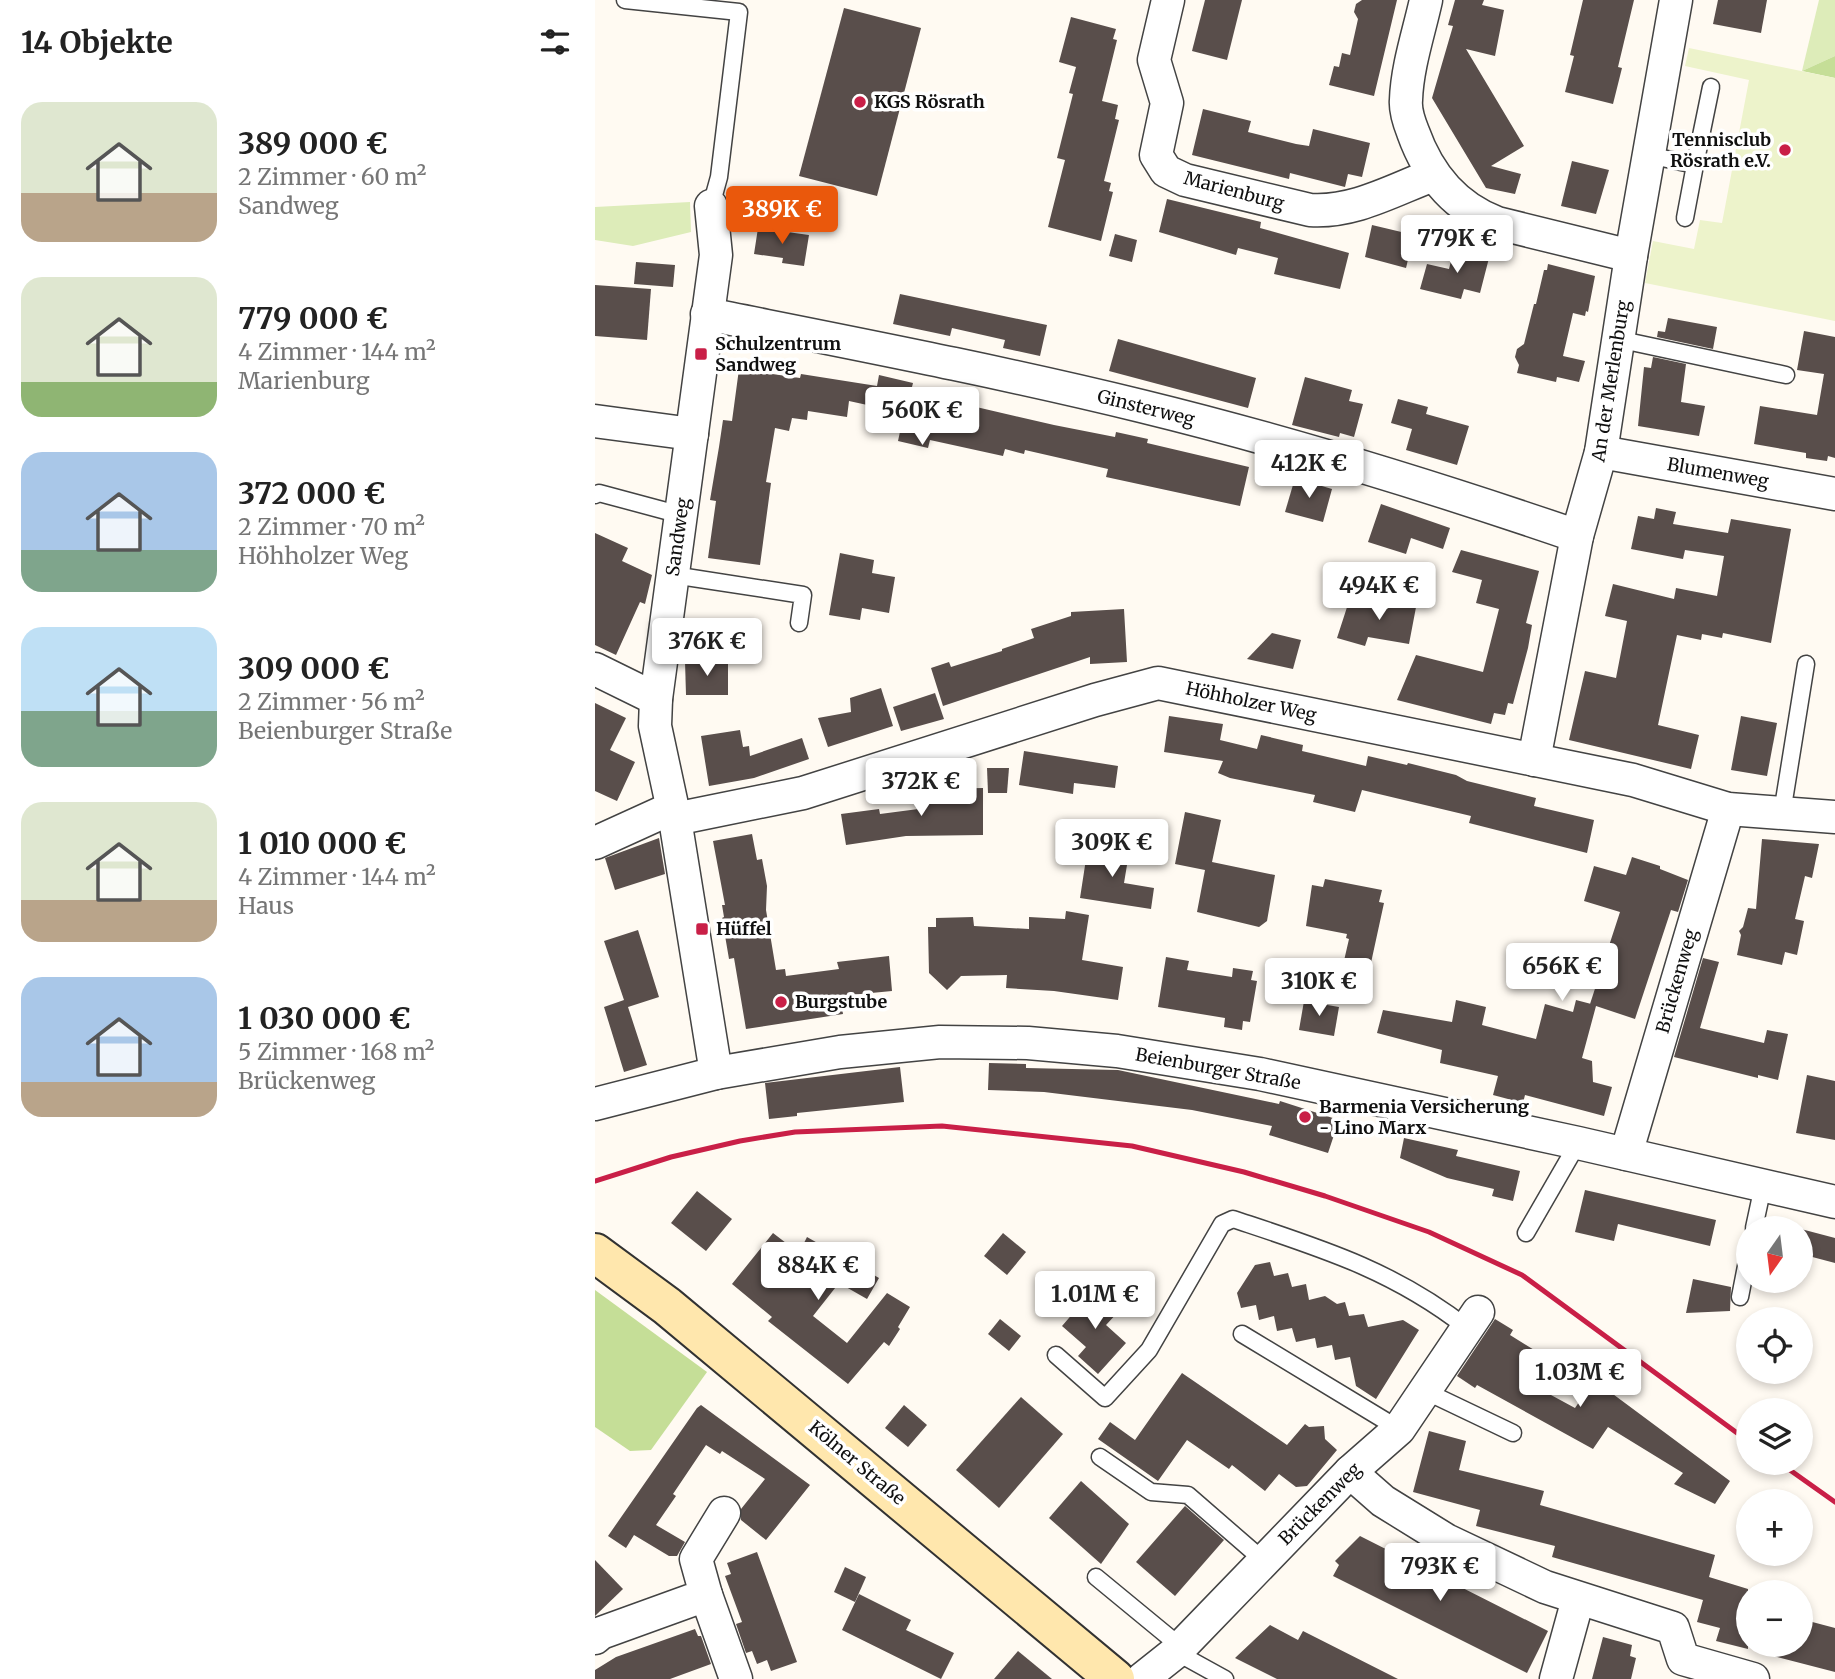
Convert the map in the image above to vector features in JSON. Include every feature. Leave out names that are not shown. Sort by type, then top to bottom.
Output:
[{"type":"main road","name":"Kölner Straße","points":[[595,1252],[667,1306],[1115,1679]]},
{"type":"street","name":"Marienburg","points":[[1168,0],[1154,60],[1167,103],[1156,155],[1166,171],[1198,183],[1310,211],[1327,212],[1367,202],[1433,175]]},
{"type":"street","points":[[1426,0],[1405,103],[1418,146],[1433,175],[1464,206],[1480,217],[1631,256]]},
{"type":"street","name":"An der Merlenburg","points":[[1534,760],[1577,536],[1601,452],[1617,340],[1676,0]]},
{"type":"street","name":"Sandweg","points":[[711,206],[716,255],[656,699],[655,726],[673,813],[716,1073]]},
{"type":"street","name":"Ginsterweg","points":[[707,314],[959,364],[1143,407],[1325,456],[1577,536]]},
{"type":"street","points":[[595,421],[692,433]]},
{"type":"street","name":"Blumenweg","points":[[1601,452],[1835,494]]},
{"type":"street","points":[[595,669],[656,699]]},
{"type":"street","name":"Höhholzer Weg","points":[[673,813],[803,793],[1158,682],[1633,780],[1728,809],[1835,817]]},
{"type":"street","name":"Brückenweg","points":[[1626,1154],[1728,809]]},
{"type":"street","points":[[595,843],[673,813]]},
{"type":"street","name":"Beienburger Straße","points":[[595,1104],[716,1073],[840,1052],[940,1042],[1028,1043],[1117,1051],[1261,1074],[1835,1202]]},
{"type":"street","name":"Brückenweg","points":[[1142,1679],[1179,1649],[1350,1472],[1399,1429],[1473,1320]]},
{"type":"street","points":[[1350,1472],[1383,1501],[1446,1540],[1545,1587],[1673,1628],[1683,1659],[1753,1679]]},
{"type":"street","points":[[724,1513],[696,1559],[736,1679]]},
{"type":"street","points":[[595,1638],[601,1633],[706,1595]]},
{"type":"street","points":[[1556,1679],[1579,1599]]},
{"type":"lane","points":[[625,0],[739,12],[719,177],[711,206]]},
{"type":"lane","points":[[1685,218],[1711,87]]},
{"type":"lane","points":[[1648,155],[1695,165]]},
{"type":"lane","points":[[1617,340],[1786,375]]},
{"type":"lane","points":[[595,495],[599,493],[681,515]]},
{"type":"lane","points":[[673,575],[803,595],[799,623]]},
{"type":"lane","points":[[1782,813],[1806,664]]},
{"type":"lane","points":[[1526,1233],[1578,1143]]},
{"type":"lane","points":[[1757,1216],[1763,1186]]},
{"type":"lane","points":[[1056,1355],[1105,1398],[1149,1350],[1223,1224],[1233,1219],[1328,1250],[1401,1283],[1443,1309],[1473,1320]]},
{"type":"lane","points":[[1739,1297],[1740,1293]]},
{"type":"lane","points":[[1242,1334],[1399,1429]]},
{"type":"lane","points":[[1425,1391],[1513,1433]]},
{"type":"lane","points":[[1100,1457],[1150,1492],[1188,1495],[1264,1562]]},
{"type":"lane","points":[[1096,1577],[1179,1649],[1225,1679]]},
{"type":"green space","points":[[1819,0],[1835,0],[1835,56],[1802,71]]},
{"type":"green space","name":"Tennisclub Rösrath e.V.","points":[[1689,48],[1835,78],[1835,321],[1645,283],[1653,241],[1694,249],[1700,220],[1722,223],[1749,80],[1685,66]]},
{"type":"green space","points":[[1835,56],[1835,78],[1802,71]]},
{"type":"green space","points":[[690,202],[691,232],[633,246],[595,240],[595,207]]},
{"type":"green space","points":[[595,1290],[707,1372],[651,1450],[630,1451],[595,1427]]},
{"type":"water","points":[[1573,1360],[1596,1377],[1586,1390],[1563,1373]]},
{"type":"building","points":[[1205,0],[1242,0],[1227,60],[1192,51]]},
{"type":"building","points":[[1362,0],[1397,0],[1374,96],[1329,85],[1334,66],[1339,67],[1342,53],[1350,55],[1358,19],[1354,12],[1356,4]]},
{"type":"building","points":[[1455,0],[1484,0],[1482,5],[1504,10],[1495,56],[1466,49],[1524,146],[1491,166],[1521,174],[1515,194],[1486,188],[1432,98],[1453,26],[1448,25]]},
{"type":"building","points":[[1583,0],[1634,0],[1618,67],[1622,68],[1613,104],[1565,92],[1574,56],[1570,55]]},
{"type":"building","points":[[1718,0],[1767,0],[1761,33],[1713,24]]},
{"type":"building","name":"KGS Rösrath","points":[[844,8],[921,28],[877,196],[799,176]]},
{"type":"building","points":[[1071,17],[1116,29],[1113,39],[1117,40],[1102,101],[1118,105],[1115,119],[1119,120],[1104,181],[1111,183],[1109,191],[1113,192],[1101,241],[1048,227],[1065,160],[1057,158],[1073,94],[1069,93],[1076,67],[1059,62]]},
{"type":"building","points":[[1203,109],[1251,121],[1248,132],[1296,144],[1309,146],[1313,129],[1370,143],[1362,177],[1348,174],[1345,187],[1290,173],[1289,179],[1192,155]]},
{"type":"building","points":[[1572,161],[1609,170],[1596,214],[1561,206]]},
{"type":"building","points":[[1167,199],[1261,222],[1260,228],[1349,253],[1340,289],[1274,274],[1278,258],[1238,248],[1236,255],[1159,232]]},
{"type":"building","points":[[1372,225],[1414,235],[1406,268],[1365,257]]},
{"type":"building","points":[[758,228],[809,235],[804,266],[782,263],[783,258],[754,254]]},
{"type":"building","points":[[1115,234],[1137,240],[1132,262],[1109,256]]},
{"type":"building","points":[[1454,249],[1489,258],[1480,293],[1464,289],[1461,299],[1420,289],[1427,264],[1449,269]]},
{"type":"building","points":[[636,262],[675,265],[673,287],[634,284]]},
{"type":"building","points":[[1548,264],[1595,276],[1588,312],[1586,311],[1585,316],[1573,313],[1563,356],[1585,361],[1579,382],[1557,377],[1556,382],[1517,373],[1517,349],[1524,344],[1544,270],[1547,270]]},
{"type":"building","points":[[595,285],[651,289],[647,340],[595,336]]},
{"type":"building","points":[[900,294],[1047,325],[1040,356],[1003,348],[1005,340],[952,328],[950,336],[893,324]]},
{"type":"building","points":[[1668,318],[1717,327],[1713,349],[1657,337],[1658,331],[1665,332]]},
{"type":"building","points":[[1804,331],[1835,337],[1835,458],[1828,456],[1827,461],[1806,458],[1806,453],[1754,444],[1760,406],[1817,415],[1824,374],[1797,370]]},
{"type":"building","points":[[1118,339],[1256,378],[1248,408],[1109,371]]},
{"type":"building","points":[[1653,357],[1686,364],[1681,402],[1705,406],[1699,436],[1638,426],[1644,367],[1651,368]]},
{"type":"building","points":[[739,369],[800,378],[801,374],[877,386],[879,375],[913,383],[911,391],[952,400],[952,397],[973,401],[972,406],[1115,437],[1116,432],[1148,439],[1147,443],[1249,467],[1240,506],[1106,477],[1108,469],[1025,450],[1024,454],[1005,449],[1003,456],[930,440],[928,448],[898,441],[904,413],[849,401],[847,417],[808,411],[807,420],[792,418],[789,431],[775,428],[766,482],[771,483],[760,565],[708,558],[716,501],[710,500],[723,420],[732,421]]},
{"type":"building","points":[[1305,377],[1352,390],[1349,401],[1363,404],[1354,437],[1340,433],[1339,437],[1292,425]]},
{"type":"building","points":[[1398,399],[1428,407],[1426,414],[1469,426],[1457,465],[1406,450],[1412,429],[1391,423]]},
{"type":"building","points":[[1295,478],[1332,489],[1323,522],[1285,512]]},
{"type":"building","points":[[1381,504],[1450,528],[1443,549],[1411,538],[1406,554],[1368,542]]},
{"type":"building","points":[[1656,508],[1676,512],[1673,524],[1728,533],[1731,519],[1791,529],[1771,643],[1723,633],[1722,638],[1702,634],[1701,640],[1677,635],[1658,725],[1699,735],[1691,769],[1569,740],[1585,671],[1616,678],[1627,621],[1605,616],[1613,584],[1674,599],[1676,588],[1717,596],[1724,556],[1685,550],[1683,559],[1631,549],[1638,516],[1654,519]]},
{"type":"building","points":[[595,533],[628,548],[622,561],[652,575],[645,604],[640,602],[616,655],[595,645]]},
{"type":"building","points":[[1461,550],[1539,571],[1526,623],[1532,625],[1528,648],[1513,704],[1508,703],[1505,715],[1494,713],[1491,724],[1397,700],[1416,655],[1483,672],[1499,609],[1476,603],[1482,580],[1452,572]]},
{"type":"building","points":[[840,553],[874,560],[872,573],[895,577],[889,613],[862,608],[860,620],[829,615]]},
{"type":"building","points":[[1390,597],[1417,602],[1409,644],[1368,637],[1365,646],[1337,638],[1349,601],[1388,609]]},
{"type":"building","points":[[1124,609],[1127,662],[1090,664],[1090,657],[943,706],[931,668],[949,662],[951,667],[1002,651],[1034,638],[1031,629],[1071,616],[1071,612]]},
{"type":"building","points":[[1272,633],[1301,640],[1293,669],[1247,659]]},
{"type":"building","points":[[728,660],[728,695],[686,695],[685,661]]},
{"type":"building","points":[[881,688],[893,726],[828,747],[818,718],[851,712],[850,698]]},
{"type":"building","points":[[935,693],[944,719],[901,731],[893,707]]},
{"type":"building","points":[[595,703],[626,718],[610,750],[635,762],[617,801],[595,791]]},
{"type":"building","points":[[1169,716],[1223,724],[1220,740],[1257,749],[1261,735],[1303,745],[1302,751],[1366,766],[1368,756],[1407,765],[1408,763],[1536,798],[1534,806],[1594,820],[1587,853],[1469,823],[1471,816],[1362,790],[1355,812],[1313,802],[1315,795],[1230,778],[1218,773],[1223,761],[1164,752]]},
{"type":"building","points":[[1741,716],[1777,723],[1767,776],[1731,770]]},
{"type":"building","points":[[740,730],[743,747],[749,746],[750,756],[802,738],[809,759],[754,778],[709,786],[701,736]]},
{"type":"building","points":[[1024,751],[1118,766],[1115,788],[1074,783],[1073,794],[1019,785]]},
{"type":"building","points":[[987,768],[1009,768],[1007,793],[988,793]]},
{"type":"building","points":[[983,788],[983,835],[906,836],[846,845],[841,814],[879,809],[880,814],[926,808],[925,789]]},
{"type":"building","points":[[1185,812],[1221,820],[1212,862],[1275,875],[1267,921],[1259,927],[1197,912],[1205,870],[1175,864]]},
{"type":"building","points":[[752,834],[757,860],[762,859],[767,886],[766,910],[776,970],[785,969],[786,976],[839,969],[837,962],[889,956],[892,991],[840,996],[843,1014],[746,1029],[734,958],[729,959],[722,918],[722,905],[725,905],[713,841]]},
{"type":"building","points":[[659,838],[665,874],[615,890],[605,858]]},
{"type":"building","points":[[1762,839],[1819,844],[1812,878],[1805,876],[1795,919],[1804,921],[1797,955],[1785,952],[1782,965],[1737,955],[1741,935],[1739,931],[1743,927],[1748,908],[1756,909]]},
{"type":"building","points":[[1099,843],[1120,846],[1119,851],[1129,853],[1124,883],[1154,888],[1151,909],[1080,898],[1088,846],[1098,848]]},
{"type":"building","points":[[1632,857],[1660,866],[1660,869],[1688,880],[1678,912],[1671,910],[1635,1019],[1596,1006],[1582,1058],[1592,1061],[1593,1082],[1612,1087],[1604,1116],[1525,1095],[1523,1103],[1493,1095],[1498,1076],[1440,1063],[1442,1050],[1377,1033],[1383,1010],[1452,1022],[1456,1000],[1486,1007],[1482,1025],[1536,1039],[1545,1004],[1573,1012],[1576,1000],[1590,1004],[1620,912],[1584,901],[1594,866],[1626,875]]},
{"type":"building","points":[[1325,879],[1382,890],[1379,902],[1384,903],[1369,972],[1343,965],[1349,939],[1346,938],[1347,934],[1306,926],[1312,885],[1323,887]]},
{"type":"building","points":[[1066,911],[1089,915],[1082,960],[1123,967],[1118,1000],[1054,991],[1006,988],[1007,975],[961,976],[947,990],[929,973],[928,927],[936,927],[936,918],[973,917],[974,926],[1029,929],[1029,917],[1065,919]]},
{"type":"building","points":[[638,930],[659,997],[628,1007],[647,1065],[624,1072],[604,1007],[624,1000],[604,941]]},
{"type":"building","points":[[1166,957],[1189,961],[1187,970],[1232,977],[1233,968],[1253,971],[1251,980],[1257,981],[1250,1022],[1243,1021],[1242,1030],[1224,1027],[1225,1018],[1158,1007]]},
{"type":"building","points":[[1703,958],[1719,962],[1700,1028],[1764,1043],[1767,1030],[1788,1034],[1778,1080],[1758,1075],[1758,1078],[1674,1057]]},
{"type":"building","points":[[1304,1001],[1339,1007],[1334,1036],[1299,1030]]},
{"type":"building","points":[[989,1063],[1026,1064],[1026,1068],[1118,1070],[1279,1104],[1280,1101],[1339,1120],[1328,1153],[1269,1135],[1272,1126],[1192,1110],[1044,1092],[988,1090]]},
{"type":"building","points":[[900,1067],[904,1102],[797,1113],[797,1116],[769,1119],[765,1083]]},
{"type":"building","points":[[1807,1075],[1835,1081],[1835,1140],[1796,1133]]},
{"type":"building","points":[[1404,1138],[1458,1150],[1456,1156],[1520,1171],[1513,1201],[1492,1196],[1494,1189],[1447,1178],[1400,1158]]},
{"type":"building","points":[[1585,1190],[1716,1220],[1710,1246],[1618,1224],[1614,1241],[1575,1232]]},
{"type":"building","points":[[697,1191],[732,1219],[706,1251],[671,1223]]},
{"type":"building","points":[[1813,1232],[1835,1238],[1835,1263],[1813,1257]]},
{"type":"building","points":[[773,1233],[799,1253],[807,1237],[879,1278],[867,1299],[839,1283],[813,1316],[847,1343],[887,1293],[910,1307],[889,1346],[884,1342],[848,1384],[768,1321],[772,1317],[732,1284]]},
{"type":"building","points":[[1003,1233],[1026,1252],[1007,1275],[984,1256]]},
{"type":"building","points":[[1270,1262],[1274,1276],[1288,1273],[1292,1287],[1306,1284],[1309,1300],[1325,1296],[1337,1304],[1345,1302],[1349,1316],[1364,1314],[1368,1327],[1403,1320],[1419,1330],[1376,1399],[1356,1386],[1350,1357],[1335,1360],[1332,1345],[1317,1348],[1315,1338],[1296,1342],[1292,1328],[1277,1331],[1274,1316],[1259,1320],[1256,1305],[1241,1308],[1237,1293],[1255,1265]]},
{"type":"building","points":[[1693,1279],[1731,1287],[1730,1311],[1686,1313]]},
{"type":"building","points":[[1094,1289],[1119,1311],[1106,1325],[1126,1343],[1098,1374],[1078,1356],[1086,1347],[1062,1326]]},
{"type":"building","points":[[1000,1319],[1021,1336],[1009,1351],[988,1334]]},
{"type":"building","points":[[1495,1319],[1513,1330],[1510,1335],[1544,1356],[1527,1382],[1575,1408],[1594,1380],[1730,1481],[1715,1504],[1674,1484],[1683,1473],[1608,1427],[1593,1449],[1457,1376]]},
{"type":"building","points":[[1182,1373],[1287,1445],[1305,1424],[1309,1427],[1324,1426],[1325,1439],[1337,1450],[1307,1486],[1296,1487],[1279,1474],[1265,1491],[1232,1465],[1229,1469],[1187,1440],[1158,1481],[1098,1439],[1110,1422],[1135,1440]]},
{"type":"building","points":[[1021,1397],[1063,1434],[999,1508],[956,1470]]},
{"type":"building","points":[[701,1405],[810,1485],[766,1540],[741,1520],[741,1509],[765,1479],[722,1451],[720,1454],[706,1445],[656,1525],[685,1542],[677,1556],[669,1556],[634,1535],[626,1548],[608,1536]]},
{"type":"building","points":[[904,1405],[927,1425],[908,1447],[885,1428]]},
{"type":"building","points":[[1429,1431],[1466,1441],[1459,1470],[1544,1491],[1540,1505],[1715,1555],[1709,1577],[1736,1585],[1736,1646],[1716,1641],[1720,1628],[1697,1622],[1703,1600],[1552,1557],[1555,1546],[1476,1526],[1480,1510],[1413,1492]]},
{"type":"building","points":[[1081,1481],[1129,1524],[1101,1564],[1049,1518]]},
{"type":"building","points":[[1185,1506],[1224,1540],[1175,1596],[1136,1562]]},
{"type":"building","points":[[1360,1536],[1548,1631],[1527,1673],[1333,1576],[1339,1565],[1335,1561]]},
{"type":"building","points":[[757,1552],[797,1662],[771,1671],[767,1660],[757,1664],[752,1651],[746,1653],[736,1624],[742,1622],[725,1576],[731,1574],[727,1563]]},
{"type":"building","points":[[595,1560],[623,1589],[595,1616]]},
{"type":"building","points":[[845,1567],[866,1577],[855,1602],[834,1592]]},
{"type":"building","points":[[859,1594],[911,1620],[906,1630],[954,1653],[941,1679],[842,1630]]},
{"type":"building","points":[[1813,1622],[1835,1628],[1835,1672],[1777,1657],[1813,1657]]},
{"type":"building","points":[[1270,1625],[1298,1640],[1303,1631],[1398,1679],[1277,1679],[1235,1658]]},
{"type":"building","points":[[695,1629],[698,1636],[701,1636],[711,1664],[670,1679],[595,1679],[595,1670],[616,1657]]},
{"type":"building","points":[[1603,1637],[1632,1645],[1630,1656],[1636,1658],[1631,1679],[1592,1679]]},
{"type":"building","points":[[1018,1651],[1052,1679],[994,1679]]},
{"type":"railway","points":[[595,1181],[671,1157],[795,1132],[942,1126],[1132,1146],[1244,1172],[1325,1196],[1429,1232],[1522,1275],[1736,1432]]},
{"type":"railway","points":[[1797,1475],[1835,1502]]},
{"type":"place","name":"KGS Rösrath","points":[[860,102]]},
{"type":"place","name":"Tennisclub Rösrath e.V.","points":[[1785,150]]},
{"type":"place","name":"Schulzentrum Sandweg","points":[[701,354]]},
{"type":"place","name":"Hüffel","points":[[702,929]]},
{"type":"place","name":"Burgstube","points":[[781,1002]]},
{"type":"place","name":"Barmenia Versicherung - Lino Marx","points":[[1305,1117]]}]
